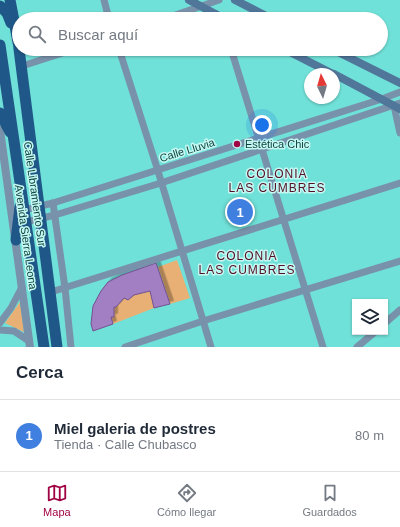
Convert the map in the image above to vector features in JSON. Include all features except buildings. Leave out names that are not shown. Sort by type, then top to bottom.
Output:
[{"type":"highway","name":"Calle Libramiento Sur","points":[[10,0],[12,12]]},
{"type":"highway","points":[[0,6],[7,13],[12,26]]},
{"type":"highway","name":"Calle Libramiento Sur","points":[[0,45],[44,347]]},
{"type":"highway","name":"Calle Libramiento Sur","points":[[21,56],[57,347]]},
{"type":"highway","points":[[0,113],[14,140]]},
{"type":"highway","points":[[16,240],[21,191]]},
{"type":"main road","points":[[189,0],[212,12]]},
{"type":"main road","points":[[235,0],[258,12]]},
{"type":"main road","points":[[298,56],[322,68]]},
{"type":"main road","points":[[346,56],[400,83]]},
{"type":"main road","points":[[340,77],[398,106]]},
{"type":"street","points":[[104,0],[108,12]]},
{"type":"street","points":[[184,12],[219,0]]},
{"type":"street","points":[[22,66],[53,56]]},
{"type":"street","points":[[121,56],[158,171],[211,347]]},
{"type":"street","points":[[233,56],[324,347]]},
{"type":"street","name":"Calle Lluvia","points":[[24,210],[52,204],[158,171],[400,92]]},
{"type":"street","points":[[398,106],[400,133]]},
{"type":"street","name":"Calle Lluvia","points":[[26,222],[161,183],[398,106]]},
{"type":"street","name":"Avenida Sierra Leona","points":[[0,130],[30,344]]},
{"type":"street","points":[[51,292],[400,183]]},
{"type":"street","points":[[52,204],[65,288],[71,347]]},
{"type":"street","points":[[125,347],[203,321],[400,261]]},
{"type":"street","points":[[0,323],[11,308],[22,287]]},
{"type":"street","points":[[388,320],[400,310]]},
{"type":"street","points":[[0,330],[14,331],[30,344]]},
{"type":"street","points":[[357,347],[371,335]]},
{"type":"shaded area","points":[[177,260],[190,298],[170,304],[158,267]]},
{"type":"shaded area","points":[[150,291],[154,308],[113,324],[111,317],[114,317],[114,307],[116,307],[124,298],[128,300],[134,295]]},
{"type":"shaded area","points":[[20,302],[24,332],[5,323]]},
{"type":"place","name":"Estética Chic","points":[[237,144]]},
{"type":"place","name":"Miel galeria de postres","points":[[240,212]]},
{"type":"district","name":"COLONIA LAS CUMBRES","points":[[277,181]]},
{"type":"district","name":"COLONIA LAS CUMBRES","points":[[247,263]]}]
